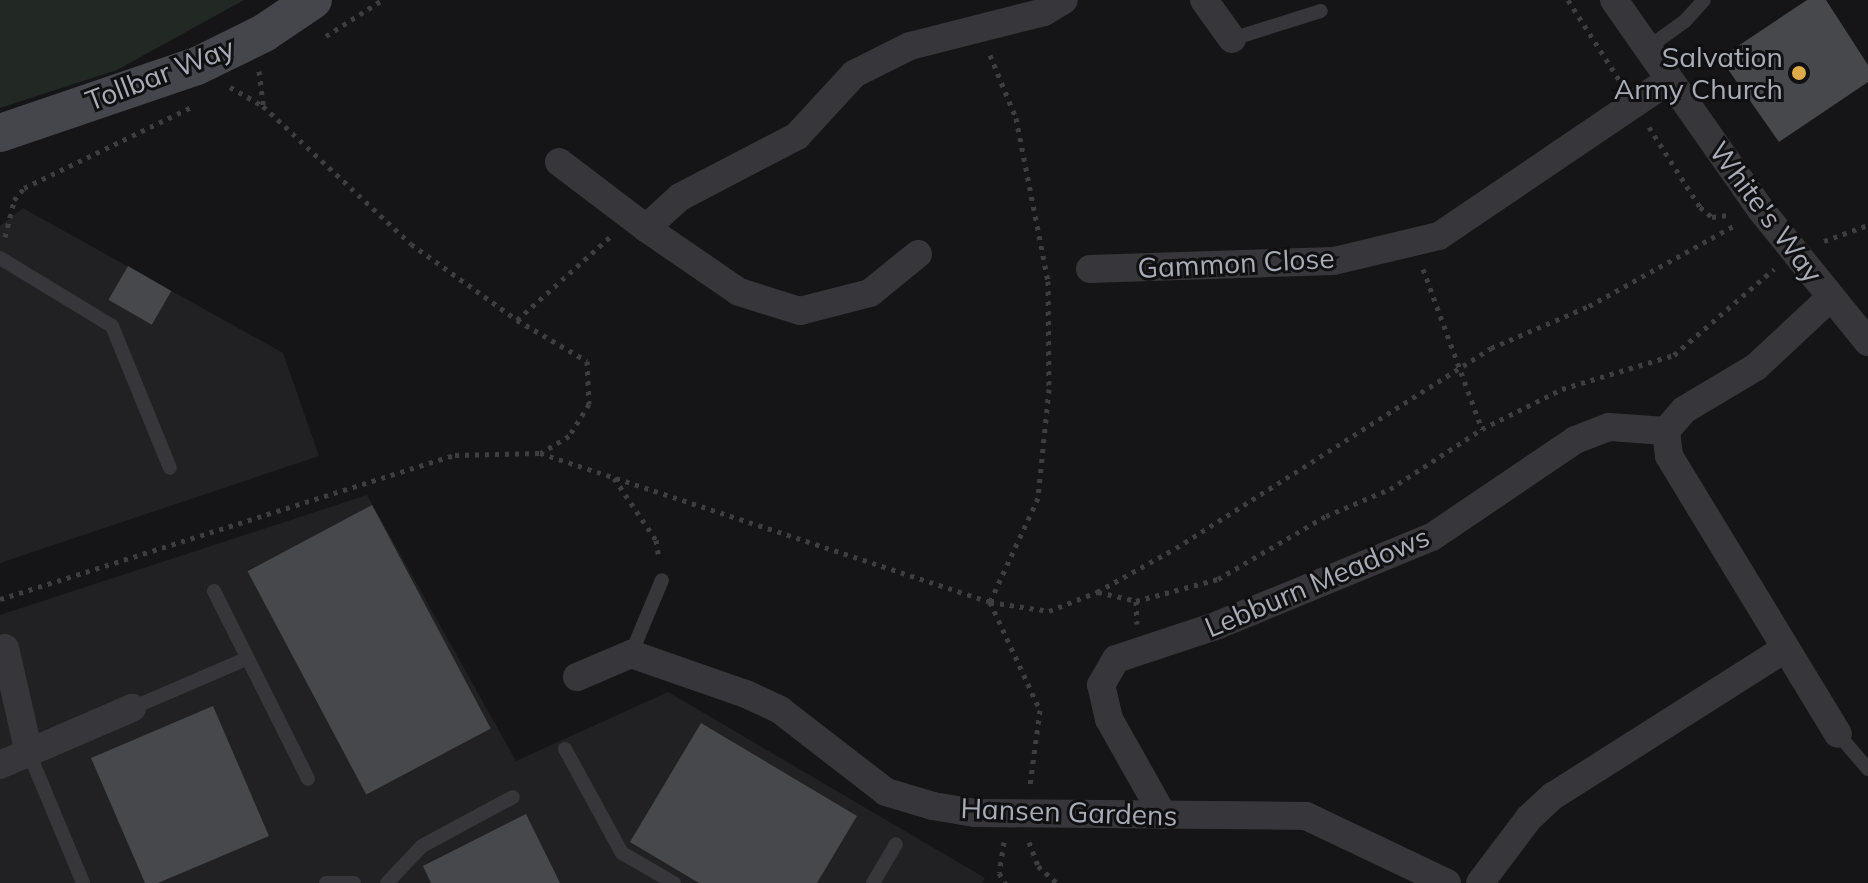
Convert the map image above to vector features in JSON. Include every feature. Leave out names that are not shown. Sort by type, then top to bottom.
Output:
[{"type":"main road","name":"Tollbar Way","points":[[0,133],[197,66],[264,33],[313,0]]},
{"type":"street","points":[[639,222],[797,136],[854,74],[910,46],[1044,12],[1064,0]]},
{"type":"street","points":[[1204,0],[1232,39]]},
{"type":"street","name":"White's Way","points":[[1614,0],[1668,81],[1868,342]]},
{"type":"street","name":"Gammon Close","points":[[1090,269],[1334,261],[1439,236],[1668,81]]},
{"type":"street","points":[[559,162],[739,292],[800,311],[870,293],[918,254]]},
{"type":"street","points":[[1831,297],[1756,367],[1684,410],[1666,431],[1669,456],[1838,734]]},
{"type":"street","name":"Lebburn Meadows","points":[[1163,815],[1109,719],[1101,685],[1116,659],[1218,625],[1432,537],[1575,440],[1609,427],[1666,431]]},
{"type":"street","points":[[5,648],[29,753]]},
{"type":"street","points":[[1480,883],[1529,818],[1553,796],[1785,649]]},
{"type":"street","points":[[577,677],[631,654]]},
{"type":"street","name":"Hansen Gardens","points":[[631,654],[780,710],[886,792],[975,813],[1306,816],[1447,883]]},
{"type":"street","points":[[0,765],[132,708]]},
{"type":"lane","points":[[1646,49],[1685,21],[1704,0]]},
{"type":"lane","points":[[1232,39],[1321,11]]},
{"type":"lane","points":[[0,258],[112,326],[170,468]]},
{"type":"lane","points":[[631,654],[662,580]]},
{"type":"lane","points":[[214,591],[308,779]]},
{"type":"lane","points":[[132,708],[246,659]]},
{"type":"lane","points":[[1838,734],[1868,769]]},
{"type":"lane","points":[[565,749],[622,853],[674,883]]},
{"type":"lane","points":[[29,753],[83,883]]},
{"type":"lane","points":[[387,883],[422,846],[513,797]]},
{"type":"lane","points":[[873,883],[896,844]]},
{"type":"lane","points":[[326,883],[354,883]]},
{"type":"path","points":[[320,40],[382,0]]},
{"type":"path","points":[[1568,0],[1700,207],[1712,217],[1726,215],[1741,221],[1748,229]]},
{"type":"path","points":[[980,30],[1016,118],[1048,281],[1049,389],[1038,498],[990,602],[1040,710],[1035,773],[1003,843],[999,873],[1005,883]]},
{"type":"path","points":[[218,95],[271,69]]},
{"type":"path","points":[[0,243],[24,188],[204,101]]},
{"type":"path","points":[[263,106],[411,244],[517,320],[587,361],[589,404],[569,436],[540,453]]},
{"type":"path","points":[[0,599],[455,455],[540,453],[990,602],[1049,611],[1097,592],[1491,348],[1589,306],[1741,221]]},
{"type":"path","points":[[517,320],[639,222]]},
{"type":"path","points":[[1097,592],[1136,601],[1218,579],[1326,516],[1390,489],[1482,429],[1562,389],[1674,355],[1796,251],[1868,225]]},
{"type":"path","points":[[1413,242],[1482,429]]},
{"type":"path","points":[[614,477],[656,540],[662,580]]},
{"type":"path","points":[[1018,811],[1038,866],[1057,883]]},
{"type":"shaded area","points":[[0,0],[244,0],[117,70],[0,108]]},
{"type":"shaded area","points":[[23,208],[283,353],[319,456],[0,563],[0,226]]},
{"type":"shaded area","points":[[367,495],[516,761],[668,692],[985,878],[982,883],[0,883],[0,615]]},
{"type":"building","name":"Salvation Army Church","points":[[1807,0],[1826,0],[1868,65],[1868,82],[1779,142],[1720,58]]},
{"type":"building","points":[[128,266],[171,291],[152,325],[109,300]]},
{"type":"building","points":[[372,505],[491,728],[366,795],[248,571]]},
{"type":"building","points":[[213,706],[269,836],[158,883],[145,883],[91,758]]},
{"type":"building","points":[[701,723],[857,816],[817,883],[699,883],[630,842]]},
{"type":"building","points":[[526,814],[560,883],[431,883],[423,866]]},
{"type":"place","name":"Salvation Army Church","points":[[1799,73]]}]
